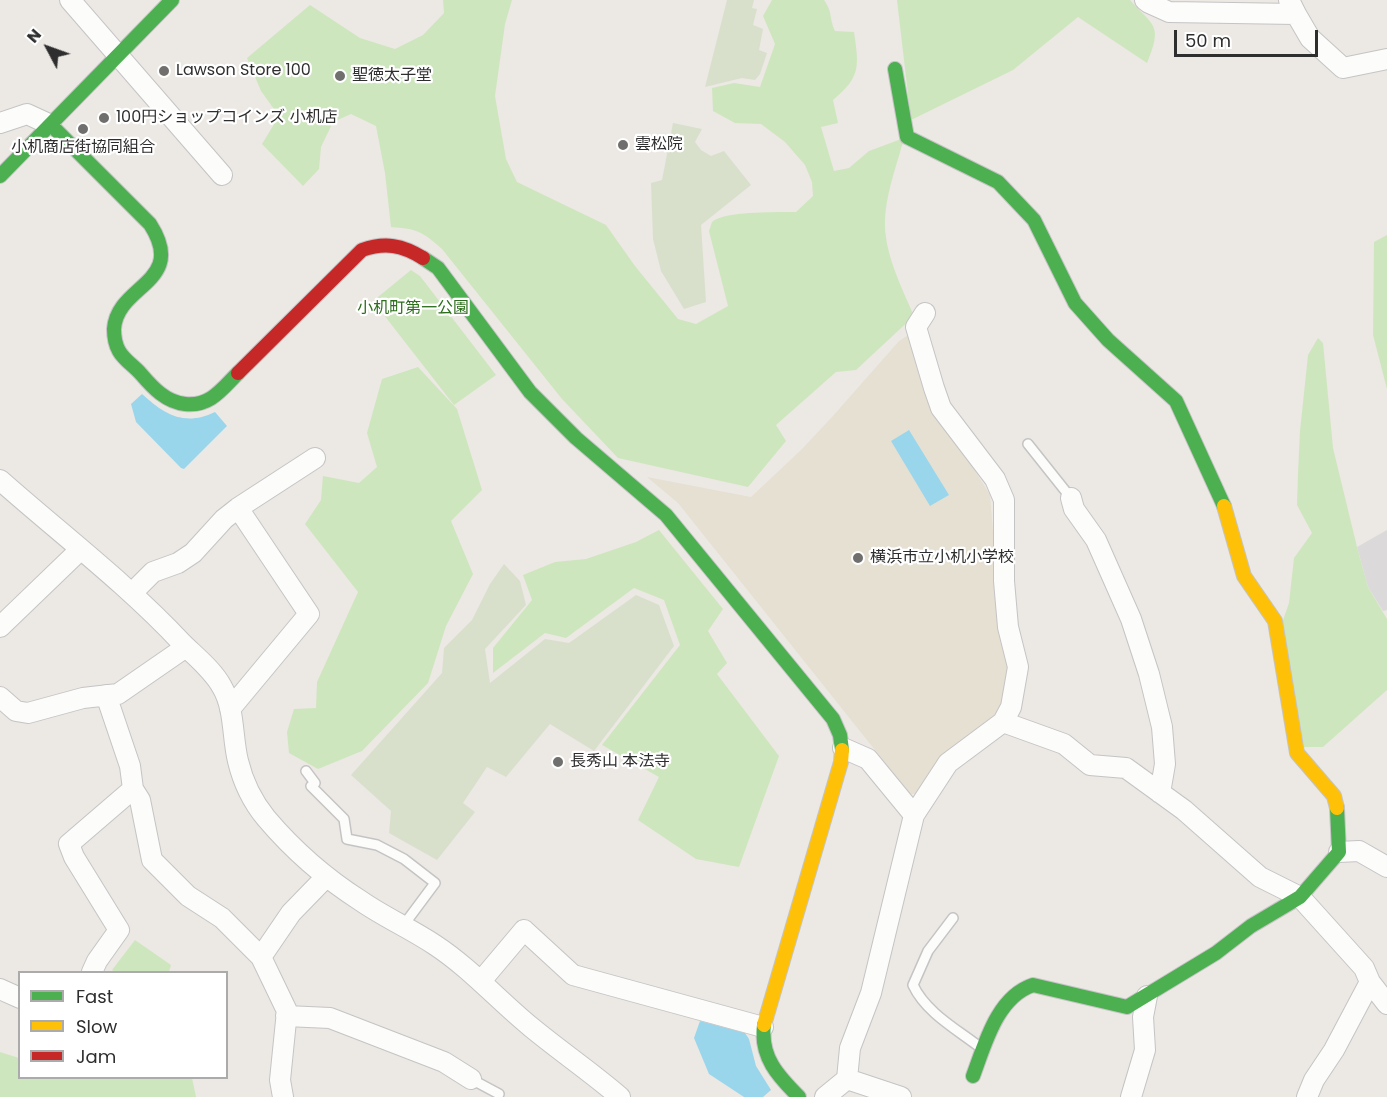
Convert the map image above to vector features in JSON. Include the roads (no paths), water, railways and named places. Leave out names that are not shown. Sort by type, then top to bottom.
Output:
[{"type":"street","points":[[70,0],[222,175]]},
{"type":"street","points":[[0,176],[172,0]]},
{"type":"street","points":[[1145,0],[1169,12],[1293,7],[1310,38],[1343,68],[1387,58]]},
{"type":"street","points":[[895,69],[907,136],[998,182],[1034,220],[1075,303],[1108,340],[1176,401],[1222,497],[1244,576],[1275,621],[1297,753],[1334,796],[1338,815],[1339,852],[1300,897],[1251,926],[1216,953],[1127,1007],[1033,985],[1026,986],[1016,992],[1004,1010],[983,1049],[973,1076]]},
{"type":"street","points":[[0,123],[27,114],[51,125],[150,224],[156,233],[160,263],[153,274],[120,309],[115,318],[114,329],[118,351],[163,396],[178,403],[193,405],[212,399],[362,250],[379,244],[395,246],[413,252],[438,268],[530,392],[576,438],[666,515],[833,719],[841,734],[843,748],[841,762],[763,1027],[762,1044],[773,1071],[799,1097]]},
{"type":"street","points":[[847,1088],[850,1048],[871,993],[914,815],[948,764],[1003,722],[1011,707],[1018,668],[1008,627],[1004,581],[1004,500],[995,478],[942,408],[916,327],[925,313]]},
{"type":"street","points":[[132,593],[153,572],[178,563],[193,553],[224,519],[238,508],[315,458]]},
{"type":"street","points":[[0,480],[132,593],[222,687],[230,709],[238,761],[247,790],[265,816],[298,852],[326,877],[362,902],[435,945],[481,981],[531,1027],[620,1097]]},
{"type":"street","points":[[1071,498],[1074,509],[1096,540],[1131,619],[1149,674],[1162,727],[1165,764],[1160,793]]},
{"type":"street","points":[[230,709],[309,614],[238,508]]},
{"type":"street","points":[[0,627],[80,550]]},
{"type":"street","points":[[0,697],[16,711],[28,713],[83,698],[118,694],[186,647]]},
{"type":"street","points":[[106,695],[130,766],[133,789],[140,800],[152,860],[188,896],[222,918],[261,957],[287,1011],[280,1080],[283,1097]]},
{"type":"street","points":[[1003,722],[1064,744],[1090,765],[1126,768],[1184,810],[1260,877],[1300,897],[1364,968],[1370,982],[1387,1004]]},
{"type":"street","points":[[843,748],[868,759],[914,815]]},
{"type":"street","points":[[92,971],[118,930],[74,857],[69,844],[133,789]]},
{"type":"street","points":[[1339,852],[1359,851],[1387,867]]},
{"type":"street","points":[[261,957],[291,913],[326,877]]},
{"type":"street","points":[[481,981],[524,930],[573,975],[763,1027]]},
{"type":"street","points":[[1307,1097],[1314,1080],[1334,1050],[1370,982]]},
{"type":"street","points":[[0,989],[18,997]]},
{"type":"street","points":[[1131,1097],[1145,1050],[1143,1017],[1147,996]]},
{"type":"street","points":[[286,1016],[330,1018],[444,1062],[471,1079]]},
{"type":"street","points":[[825,1097],[847,1088],[901,1097]]},
{"type":"lane","points":[[1029,444],[1071,498]]},
{"type":"lane","points":[[306,771],[315,783],[311,786],[344,819],[346,839],[377,845],[404,859],[435,883],[403,927]]},
{"type":"lane","points":[[953,918],[928,951],[913,985],[918,996],[929,1008],[983,1049]]},
{"type":"lane","points":[[471,1079],[499,1094]]},
{"type":"water","points":[[142,394],[158,407],[175,416],[194,418],[215,412],[227,426],[184,469],[181,468],[136,422],[131,404]]},
{"type":"water","points":[[909,430],[949,495],[930,506],[891,441]]},
{"type":"water","points":[[700,1021],[745,1033],[749,1039],[756,1066],[771,1090],[763,1097],[744,1097],[709,1074],[694,1038]]},
{"type":"place","name":"Lawson Store 100","points":[[164,71]]},
{"type":"place","name":"聖徳太子堂","points":[[340,76]]},
{"type":"place","name":"100円ショップコインズ 小机店","points":[[104,118]]},
{"type":"place","name":"小机商店街協同組合","points":[[83,129]]},
{"type":"place","name":"雲松院","points":[[623,145]]},
{"type":"place","name":"横浜市立小机小学校","points":[[858,558]]},
{"type":"place","name":"長秀山 本法寺","points":[[558,762]]},
{"type":"park label","name":"小机町第一公園","points":[[413,309]]}]
